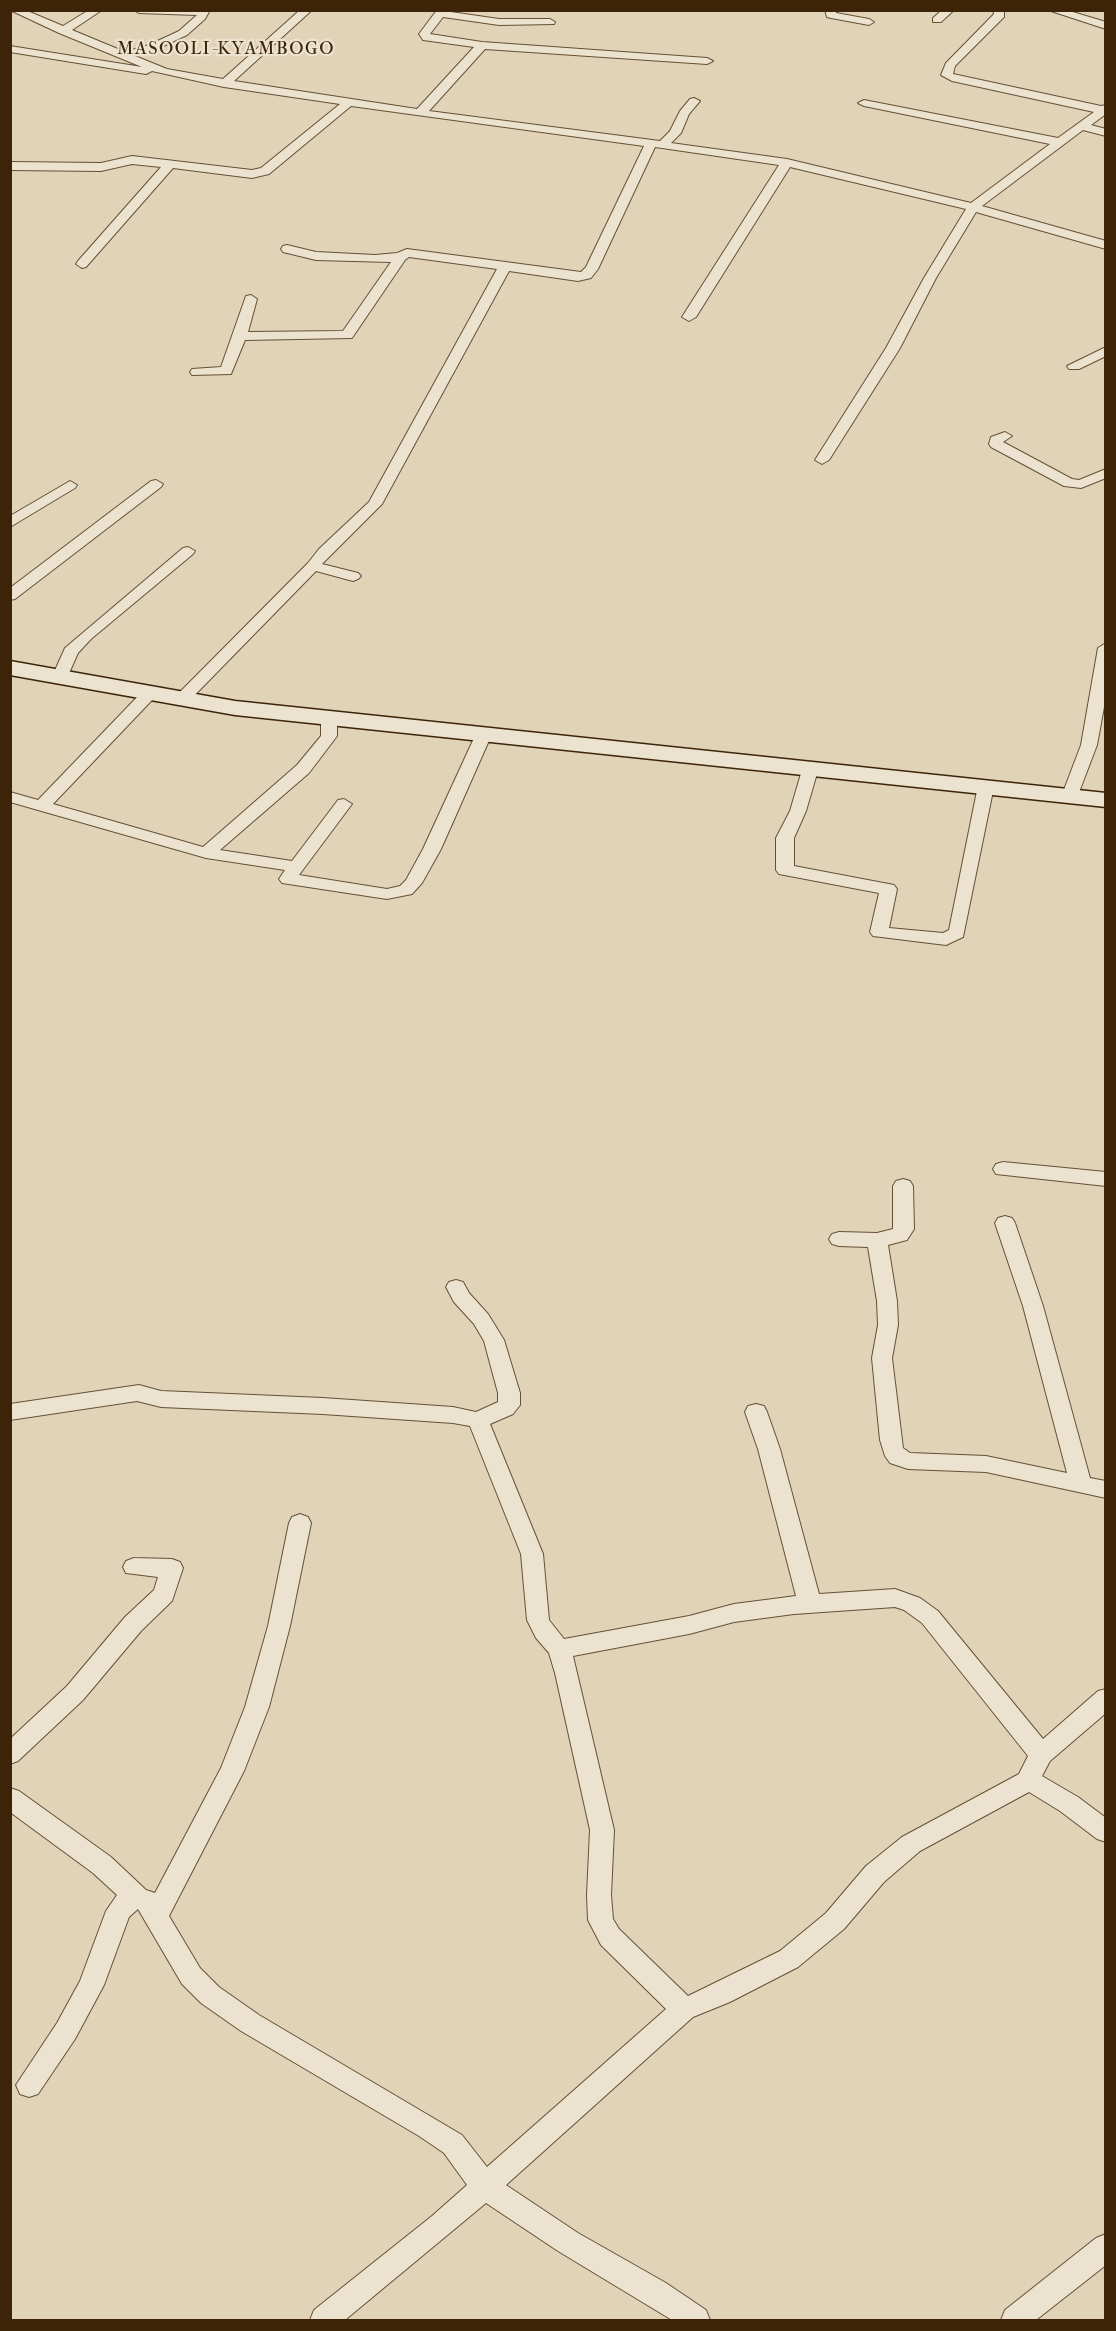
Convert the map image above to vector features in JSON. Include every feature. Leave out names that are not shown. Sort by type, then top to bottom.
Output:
[{"type":"street","points":[[14,10],[164,72]]},
{"type":"street","points":[[63,31],[98,10]]},
{"type":"street","points":[[139,10],[205,11]]},
{"type":"street","points":[[224,84],[307,10]]},
{"type":"street","points":[[830,10],[831,15],[869,22]]},
{"type":"street","points":[[937,20],[949,10]]},
{"type":"street","points":[[998,10],[1000,15],[950,65],[946,75],[1104,109]]},
{"type":"street","points":[[1053,10],[1106,26]]},
{"type":"street","points":[[127,55],[183,33],[205,11]]},
{"type":"street","points":[[550,22],[499,22],[442,12],[424,34],[427,38],[482,45],[707,61]]},
{"type":"street","points":[[420,113],[482,45]]},
{"type":"street","points":[[10,49],[75,61],[164,72],[224,84],[420,113],[533,126],[787,163],[973,207],[1106,245]]},
{"type":"street","points":[[240,336],[347,335],[400,257],[413,252],[504,268],[578,277],[589,273],[656,145],[675,133],[684,113],[694,100]]},
{"type":"street","points":[[10,166],[101,167],[132,160],[252,174],[265,171],[350,102]]},
{"type":"street","points":[[864,103],[1058,142]]},
{"type":"street","points":[[822,460],[893,348],[930,278],[973,207],[1104,109]]},
{"type":"street","points":[[1081,126],[1106,133]]},
{"type":"street","points":[[689,317],[787,163]]},
{"type":"street","points":[[82,264],[170,164]]},
{"type":"street","points":[[287,249],[316,256],[375,259],[400,257]]},
{"type":"street","points":[[181,700],[313,566],[324,552],[375,504],[504,268]]},
{"type":"street","points":[[197,372],[226,371],[251,299]]},
{"type":"street","points":[[1074,366],[1106,351]]},
{"type":"street","points":[[1005,436],[996,440],[996,444],[1069,483],[1081,484],[1106,473]]},
{"type":"street","points":[[10,596],[156,484]]},
{"type":"street","points":[[10,523],[70,485]]},
{"type":"street","points":[[60,678],[71,651],[86,636],[188,551]]},
{"type":"street","points":[[313,566],[353,576]]},
{"type":"street","points":[[1070,795],[1089,746],[1106,648]]},
{"type":"street","points":[[10,668],[181,700],[329,720],[1106,800]]},
{"type":"street","points":[[42,807],[148,694]]},
{"type":"street","points":[[206,853],[303,769],[329,736],[329,720]]},
{"type":"street","points":[[344,804],[288,879],[387,894],[406,890],[413,883],[432,849],[483,736]]},
{"type":"street","points":[[810,770],[798,811],[785,838],[784,870],[888,889],[879,932],[946,939],[957,933],[986,786]]},
{"type":"street","points":[[10,797],[206,853],[296,867]]},
{"type":"street","points":[[1003,1169],[1106,1179]]},
{"type":"street","points":[[840,1239],[877,1240],[900,1234],[904,1229],[903,1186]]},
{"type":"street","points":[[1005,1224],[1033,1306],[1081,1484]]},
{"type":"street","points":[[877,1240],[888,1325],[882,1358],[891,1440],[893,1450],[898,1457],[908,1461],[986,1464],[1106,1490]]},
{"type":"street","points":[[10,1412],[139,1393],[161,1399],[453,1414],[478,1420],[509,1405],[509,1394],[494,1340],[456,1287]]},
{"type":"street","points":[[756,1412],[769,1449],[810,1604]]},
{"type":"street","points":[[478,1420],[532,1554],[538,1620],[559,1649],[570,1684],[602,1830],[600,1920],[610,1937],[684,2009]]},
{"type":"street","points":[[148,1906],[195,1838],[232,1771],[256,1707],[279,1626],[300,1523]]},
{"type":"street","points":[[10,1754],[75,1693],[133,1624],[164,1595],[172,1568],[134,1567]]},
{"type":"street","points":[[559,1649],[689,1625],[734,1613],[810,1604],[895,1598],[912,1604],[930,1617],[1041,1754]]},
{"type":"street","points":[[324,2320],[442,2225],[684,2009],[721,1994],[789,1959],[835,1921],[875,1874],[912,1844],[1028,1781],[1041,1754],[1072,1730],[1106,1698]]},
{"type":"street","points":[[1028,1781],[1060,1798],[1106,1832]]},
{"type":"street","points":[[10,1798],[102,1865],[148,1906],[191,1976],[210,1995],[250,2023],[428,2127],[453,2144],[485,2187],[568,2242],[656,2293],[696,2320]]},
{"type":"street","points":[[29,2085],[66,2031],[91,1985],[119,1911],[127,1901],[148,1906]]},
{"type":"street","points":[[1015,2320],[1106,2247]]},
{"type":"district","name":"MASOOLI-KYAMBOGO","points":[[226,50]]}]
